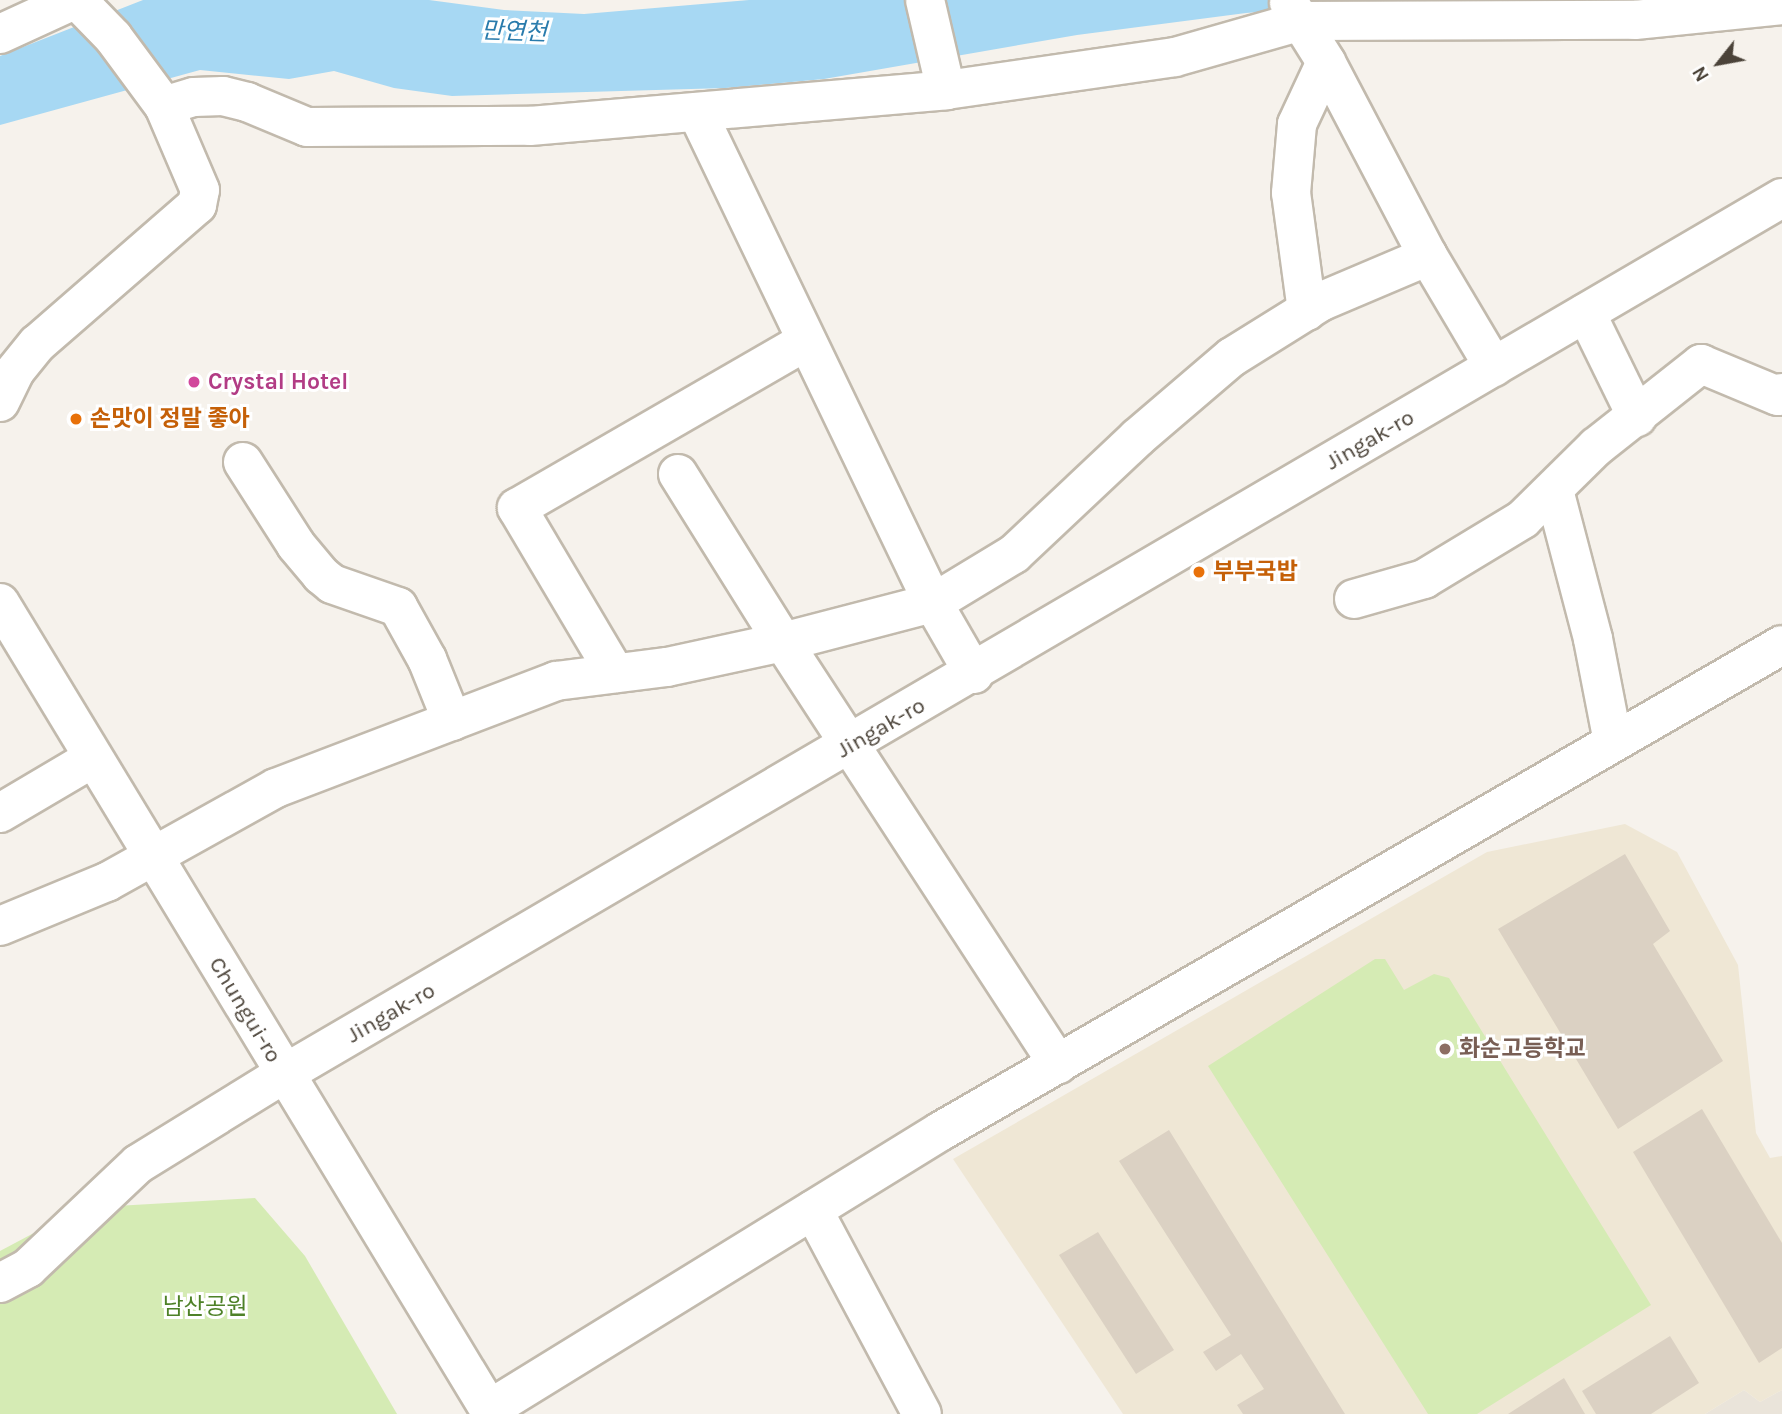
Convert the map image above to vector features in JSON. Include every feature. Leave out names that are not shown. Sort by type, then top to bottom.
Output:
[{"type":"street","points":[[0,34],[76,0],[113,37],[156,95],[200,190],[197,205],[37,344],[15,371],[0,402]]},
{"type":"street","points":[[925,0],[946,90]]},
{"type":"street","points":[[156,95],[223,96],[307,127],[442,129],[530,126],[946,90],[1175,57],[1294,10],[1635,20],[1782,5]]},
{"type":"street","points":[[1294,10],[1326,62],[1427,256],[1494,367]]},
{"type":"street","points":[[1307,311],[1291,193],[1297,124],[1326,62]]},
{"type":"street","points":[[697,112],[804,342],[933,603],[974,674]]},
{"type":"street","name":"Jingak-ro","points":[[0,1283],[28,1268],[138,1164],[284,1074],[974,674],[1782,198]]},
{"type":"street","points":[[0,926],[95,887],[276,788],[556,681],[615,673],[783,642],[933,603],[1014,554],[1180,400],[1233,357],[1307,311],[1427,256]]},
{"type":"street","points":[[1586,313],[1637,417]]},
{"type":"street","points":[[615,673],[517,508],[804,342]]},
{"type":"street","points":[[1354,599],[1424,579],[1523,519],[1596,447],[1701,364],[1778,396],[1782,393]]},
{"type":"street","points":[[243,462],[296,545],[321,575],[332,583],[398,607],[427,659],[452,721]]},
{"type":"street","points":[[678,474],[783,642],[1058,1064]]},
{"type":"street","points":[[1554,490],[1593,639],[1613,742]]},
{"type":"street","name":"Chungui-ro","points":[[0,603],[491,1412]]},
{"type":"street","points":[[491,1412],[813,1210],[1058,1064],[1782,645]]},
{"type":"street","points":[[0,813],[93,758]]},
{"type":"street","points":[[813,1210],[922,1414]]},
{"type":"shaded area","name":"화순고등학교","points":[[1625,824],[1677,852],[1738,965],[1756,1133],[1770,1158],[1782,1156],[1782,1390],[1760,1402],[1744,1390],[1705,1414],[1123,1414],[953,1159],[1487,852]]},
{"type":"shaded area","points":[[1744,1390],[1760,1402],[1782,1390],[1782,1414],[1705,1414]]},
{"type":"green space","points":[[1375,959],[1385,959],[1404,990],[1434,974],[1449,978],[1651,1305],[1477,1414],[1428,1414],[1208,1066]]},
{"type":"green space","name":"남산공원","points":[[255,1198],[305,1256],[397,1414],[0,1414],[0,1251],[81,1208]]},
{"type":"water","name":"만연천","points":[[143,0],[429,0],[504,10],[584,14],[749,0],[1732,0],[1355,5],[1246,13],[1077,35],[824,79],[726,88],[452,96],[394,88],[334,71],[289,79],[200,70],[0,125],[0,56]]},
{"type":"building","points":[[1625,854],[1670,931],[1653,944],[1723,1061],[1618,1129],[1498,929]]},
{"type":"building","points":[[1702,1109],[1782,1243],[1782,1348],[1759,1363],[1633,1152]]},
{"type":"building","points":[[1169,1130],[1345,1414],[1243,1414],[1237,1405],[1264,1389],[1241,1354],[1216,1371],[1203,1352],[1231,1335],[1119,1161]]},
{"type":"building","points":[[1098,1232],[1174,1350],[1136,1374],[1059,1255]]},
{"type":"building","points":[[1670,1336],[1699,1383],[1651,1414],[1596,1414],[1582,1391]]},
{"type":"building","points":[[1564,1378],[1585,1414],[1508,1414]]},
{"type":"place","name":"Crystal Hotel","points":[[194,382]]},
{"type":"place","name":"손맛이 정말 좋아","points":[[76,419]]},
{"type":"place","name":"부부국밥","points":[[1199,572]]},
{"type":"place","name":"화순고등학교","points":[[1445,1049]]}]
